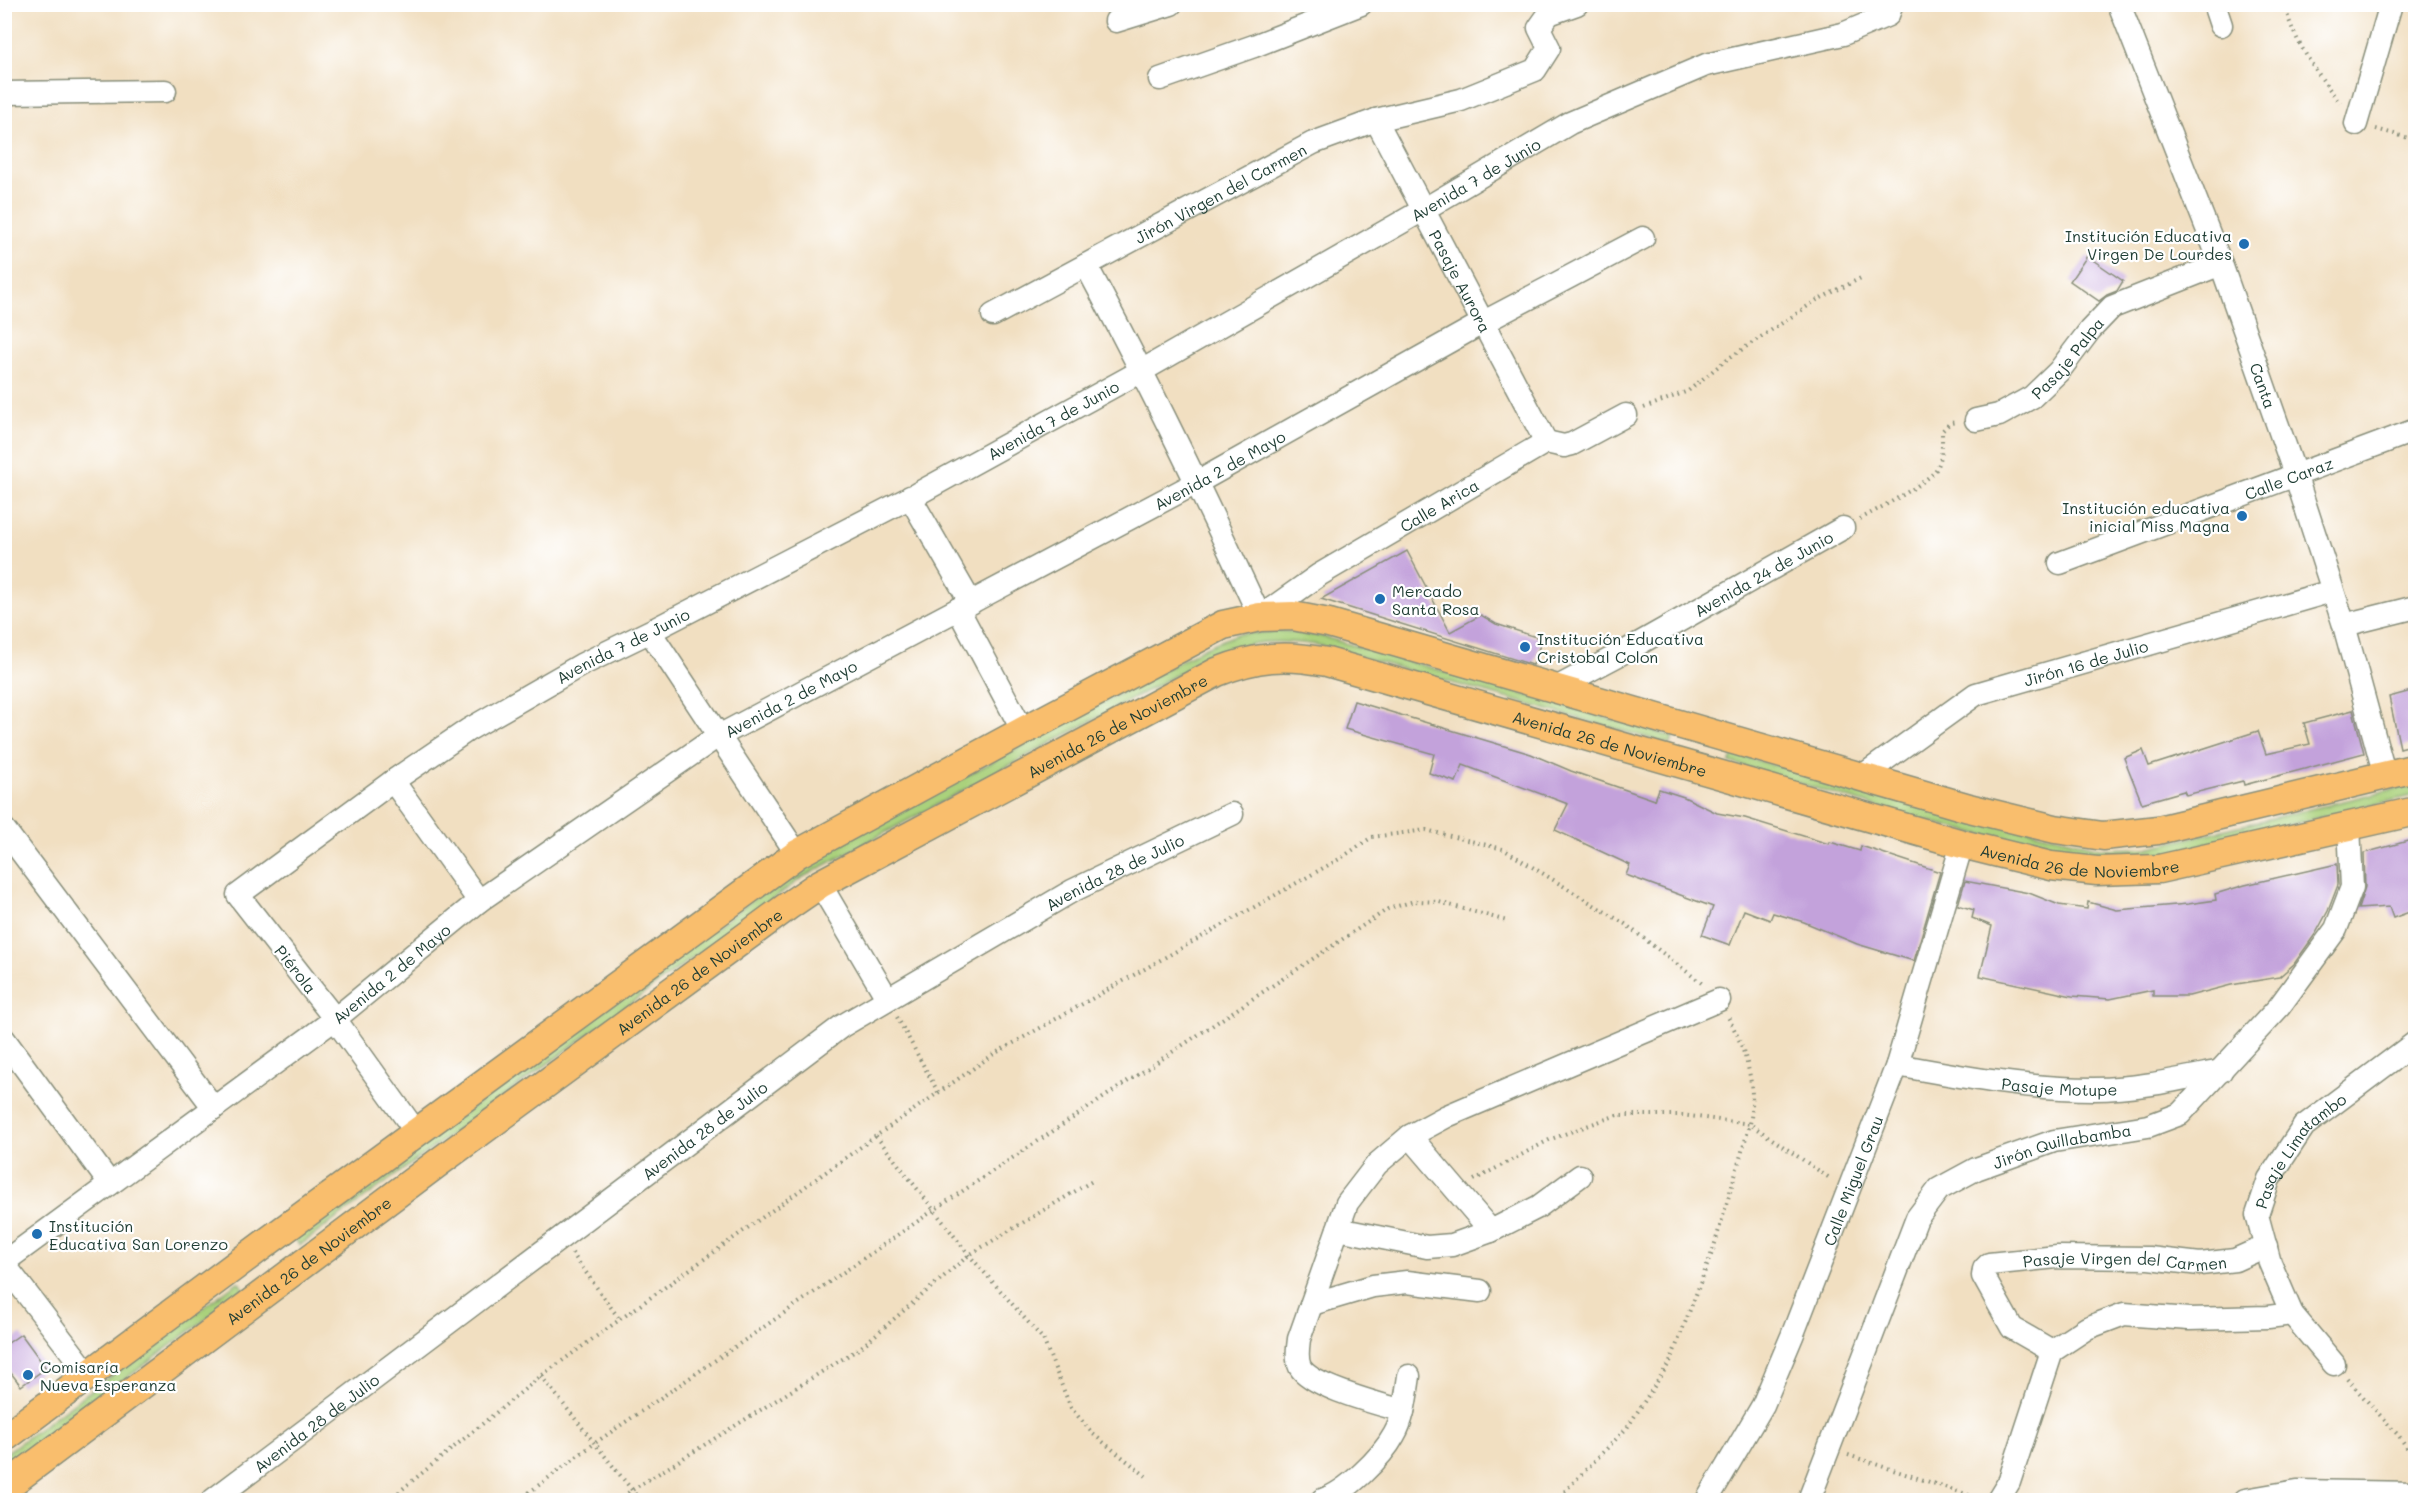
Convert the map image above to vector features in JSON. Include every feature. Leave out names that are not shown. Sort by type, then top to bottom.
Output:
[{"type":"main road","name":"Avenida 26 de Noviembre","points":[[4,1438],[262,1245],[797,854],[1223,625],[1260,617],[1293,616],[1329,623],[1991,814],[2055,829],[2103,836],[2158,830],[2415,768]]},
{"type":"main road","name":"Avenida 26 de Noviembre","points":[[4,1488],[439,1161],[820,884],[1217,672],[1240,662],[1268,657],[1298,656],[1327,662],[1962,844],[2051,866],[2097,871],[2159,869],[2415,811]]},
{"type":"main road","points":[[1694,767],[1706,731]]},
{"type":"main road","points":[[262,1245],[287,1275]]},
{"type":"street","points":[[1116,21],[1171,4]]},
{"type":"street","points":[[1160,79],[1254,46],[1361,4]]},
{"type":"street","name":"Jirón Virgen del Carmen","points":[[993,315],[1313,143],[1376,120],[1461,100],[1535,70],[1549,48],[1539,28],[1549,14],[1577,4]]},
{"type":"street","name":"Avenida 7 de Junio","points":[[238,895],[393,781],[468,730],[581,665],[650,632],[910,497],[1143,370],[1570,123],[1707,65],[1843,34],[1888,15],[1892,4]]},
{"type":"street","name":"Canta","points":[[2119,4],[2222,264],[2295,474],[2344,625],[2385,776]]},
{"type":"street","points":[[2356,124],[2391,4]]},
{"type":"street","points":[[4,93],[165,91]]},
{"type":"street","name":"Pasaje Aurora","points":[[1376,120],[1546,442]]},
{"type":"street","name":"Avenida 2 de Mayo","points":[[4,1263],[334,1019],[478,901],[720,736],[1198,482],[1482,323],[1642,238]]},
{"type":"street","name":"Pasaje Palpa","points":[[1976,420],[1999,414],[2032,398],[2059,371],[2090,330],[2112,307],[2222,264]]},
{"type":"street","points":[[1086,265],[1143,370],[1260,617]]},
{"type":"street","points":[[1546,442],[1564,446],[1572,444],[1626,414]]},
{"type":"street","name":"Calle Caraz","points":[[2060,562],[2415,430]]},
{"type":"street","name":"Calle Arica","points":[[1260,617],[1319,575],[1546,442]]},
{"type":"street","points":[[910,497],[1023,731]]},
{"type":"street","name":"Avenida 24 de Junio","points":[[1556,688],[1843,528]]},
{"type":"street","name":"Jirón 16 de Julio","points":[[1861,777],[1976,694],[2332,591]]},
{"type":"street","points":[[2344,625],[2415,607]]},
{"type":"street","points":[[650,632],[797,854]]},
{"type":"street","points":[[393,781],[478,901]]},
{"type":"street","name":"Avenida 28 de Julio","points":[[213,1500],[842,1026],[1072,891],[1232,814]]},
{"type":"street","name":"Jirón Quillabamba","points":[[1809,1500],[1917,1218],[1939,1189],[1976,1169],[2054,1141],[2148,1126],[2180,1114],[2279,1007],[2336,929],[2352,887],[2349,826]]},
{"type":"street","points":[[4,829],[214,1108]]},
{"type":"street","name":"Calle Miguel Grau","points":[[1707,1500],[1763,1405],[1849,1191],[1897,1065],[1962,844]]},
{"type":"street","points":[[820,884],[887,998]]},
{"type":"street","name":"Piérola","points":[[238,895],[334,1019],[416,1132]]},
{"type":"street","points":[[1403,1411],[1333,1389],[1309,1376],[1301,1367],[1297,1355],[1299,1339],[1347,1203],[1377,1164],[1410,1136],[1457,1112],[1719,1000]]},
{"type":"street","points":[[4,1040],[110,1184]]},
{"type":"street","name":"Pasaje Limatambo","points":[[2334,1364],[2292,1314],[2270,1263],[2257,1215],[2269,1179],[2304,1126],[2415,1042]]},
{"type":"street","name":"Pasaje Motupe","points":[[1897,1065],[1993,1082],[2094,1089],[2157,1084],[2222,1071]]},
{"type":"street","points":[[1410,1136],[1491,1231]]},
{"type":"street","points":[[1338,1229],[1426,1247],[1452,1245],[1491,1231],[1538,1207],[1580,1176]]},
{"type":"street","name":"Pasaje Virgen del Carmen","points":[[2052,1351],[2012,1328],[1983,1276],[1984,1269],[1989,1264],[2057,1257],[2150,1258],[2200,1264],[2235,1260],[2266,1246]]},
{"type":"street","points":[[4,1263],[89,1375]]},
{"type":"street","points":[[1312,1304],[1373,1286],[1407,1282],[1480,1292]]},
{"type":"street","points":[[1998,1500],[2009,1482],[2052,1351],[2087,1328],[2124,1314],[2188,1319],[2268,1317],[2292,1314]]},
{"type":"street","points":[[1322,1500],[1333,1497],[1367,1468],[1394,1435],[1403,1411],[1409,1377]]},
{"type":"street","points":[[2245,1500],[2297,1491],[2415,1493]]},
{"type":"path","points":[[2284,4],[2286,16],[2316,73],[2356,124],[2415,141]]},
{"type":"path","points":[[1626,414],[1688,391],[1726,360],[1817,300],[1863,277]]},
{"type":"path","points":[[1843,528],[1927,478],[1937,468],[1942,450],[1942,431],[1950,423],[1976,420]]},
{"type":"path","points":[[389,1500],[542,1376],[994,1054],[1341,858],[1372,837],[1426,830],[1503,849],[1625,924],[1709,989],[1719,1000],[1735,1029],[1750,1070],[1754,1104],[1750,1124],[1713,1250],[1670,1362],[1627,1428],[1556,1500]]},
{"type":"path","points":[[519,1500],[595,1443],[934,1210],[1388,909],[1414,901],[1439,902],[1507,921]]},
{"type":"path","points":[[887,998],[938,1093]]},
{"type":"path","points":[[1456,1190],[1551,1139],[1617,1115],[1682,1115],[1750,1124],[1849,1191]]},
{"type":"path","points":[[876,1136],[969,1255],[1043,1339],[1071,1408],[1093,1434],[1146,1476]]},
{"type":"path","points":[[618,1500],[860,1348],[969,1255],[1094,1180]]},
{"type":"path","points":[[561,1237],[620,1320]]},
{"type":"path","points":[[2334,1364],[2399,1436],[2415,1461]]},
{"type":"path","points":[[542,1376],[640,1500]]},
{"type":"path","points":[[1828,1449],[1984,1500]]},
{"type":"green space","points":[[1284,631],[1320,636],[1673,737],[1670,744],[1318,645],[1263,642],[1211,656],[803,877],[300,1245],[294,1239],[797,867],[1206,647],[1238,634]]},
{"type":"green space","points":[[1733,754],[2103,849],[2148,848],[2415,784],[2415,795],[2148,858],[2102,858],[2026,846],[1900,814],[1730,762]]},
{"type":"green space","points":[[238,1282],[245,1290],[5,1468],[5,1454]]},
{"type":"building","points":[[2087,256],[2123,281],[2117,291],[2099,301],[2070,281]]},
{"type":"building","name":"Mercado Santa Rosa","points":[[1407,551],[1450,632],[1481,615],[1496,624],[1542,639],[1533,665],[1321,599]]},
{"type":"building","points":[[2415,690],[2415,744],[2400,748],[2389,697]]},
{"type":"building","points":[[1354,701],[1531,754],[1571,771],[1655,800],[1659,789],[1684,797],[1717,813],[1745,818],[1829,844],[1830,842],[1860,851],[1861,846],[1940,872],[1914,961],[1857,944],[1804,922],[1773,913],[1770,920],[1744,910],[1730,945],[1702,935],[1713,907],[1626,875],[1630,865],[1555,830],[1568,804],[1463,765],[1456,782],[1429,773],[1434,754],[1345,729]]},
{"type":"building","points":[[2353,710],[2364,753],[2244,785],[2243,781],[2186,795],[2184,791],[2142,803],[2124,758],[2143,750],[2149,766],[2258,731],[2266,754],[2310,744],[2304,723]]},
{"type":"building","points":[[2415,839],[2415,910],[2393,918],[2389,907],[2358,909],[2365,887],[2364,853]]},
{"type":"building","points":[[2337,864],[2338,885],[2328,911],[2294,964],[2279,977],[2231,985],[2189,996],[2153,996],[2153,990],[2110,999],[2072,996],[1980,976],[1992,926],[1972,918],[1974,910],[1958,905],[1965,881],[2029,893],[2059,905],[2087,909],[2088,902],[2117,910],[2188,904],[2216,900],[2215,894],[2245,885]]},
{"type":"building","points":[[21,1334],[46,1368],[21,1386],[4,1364],[4,1346]]},
{"type":"place","name":"Institución Educativa Virgen De Lourdes","points":[[2244,244]]},
{"type":"place","name":"Institución educativa inicial Miss Magna","points":[[2242,516]]},
{"type":"place","name":"Mercado Santa Rosa","points":[[1380,599]]},
{"type":"place","name":"Institución Educativa Cristobal Colon","points":[[1525,647]]},
{"type":"place","name":"Institución Educativa San Lorenzo","points":[[37,1234]]},
{"type":"place","name":"Comisaría Nueva Esperanza","points":[[28,1375]]}]
